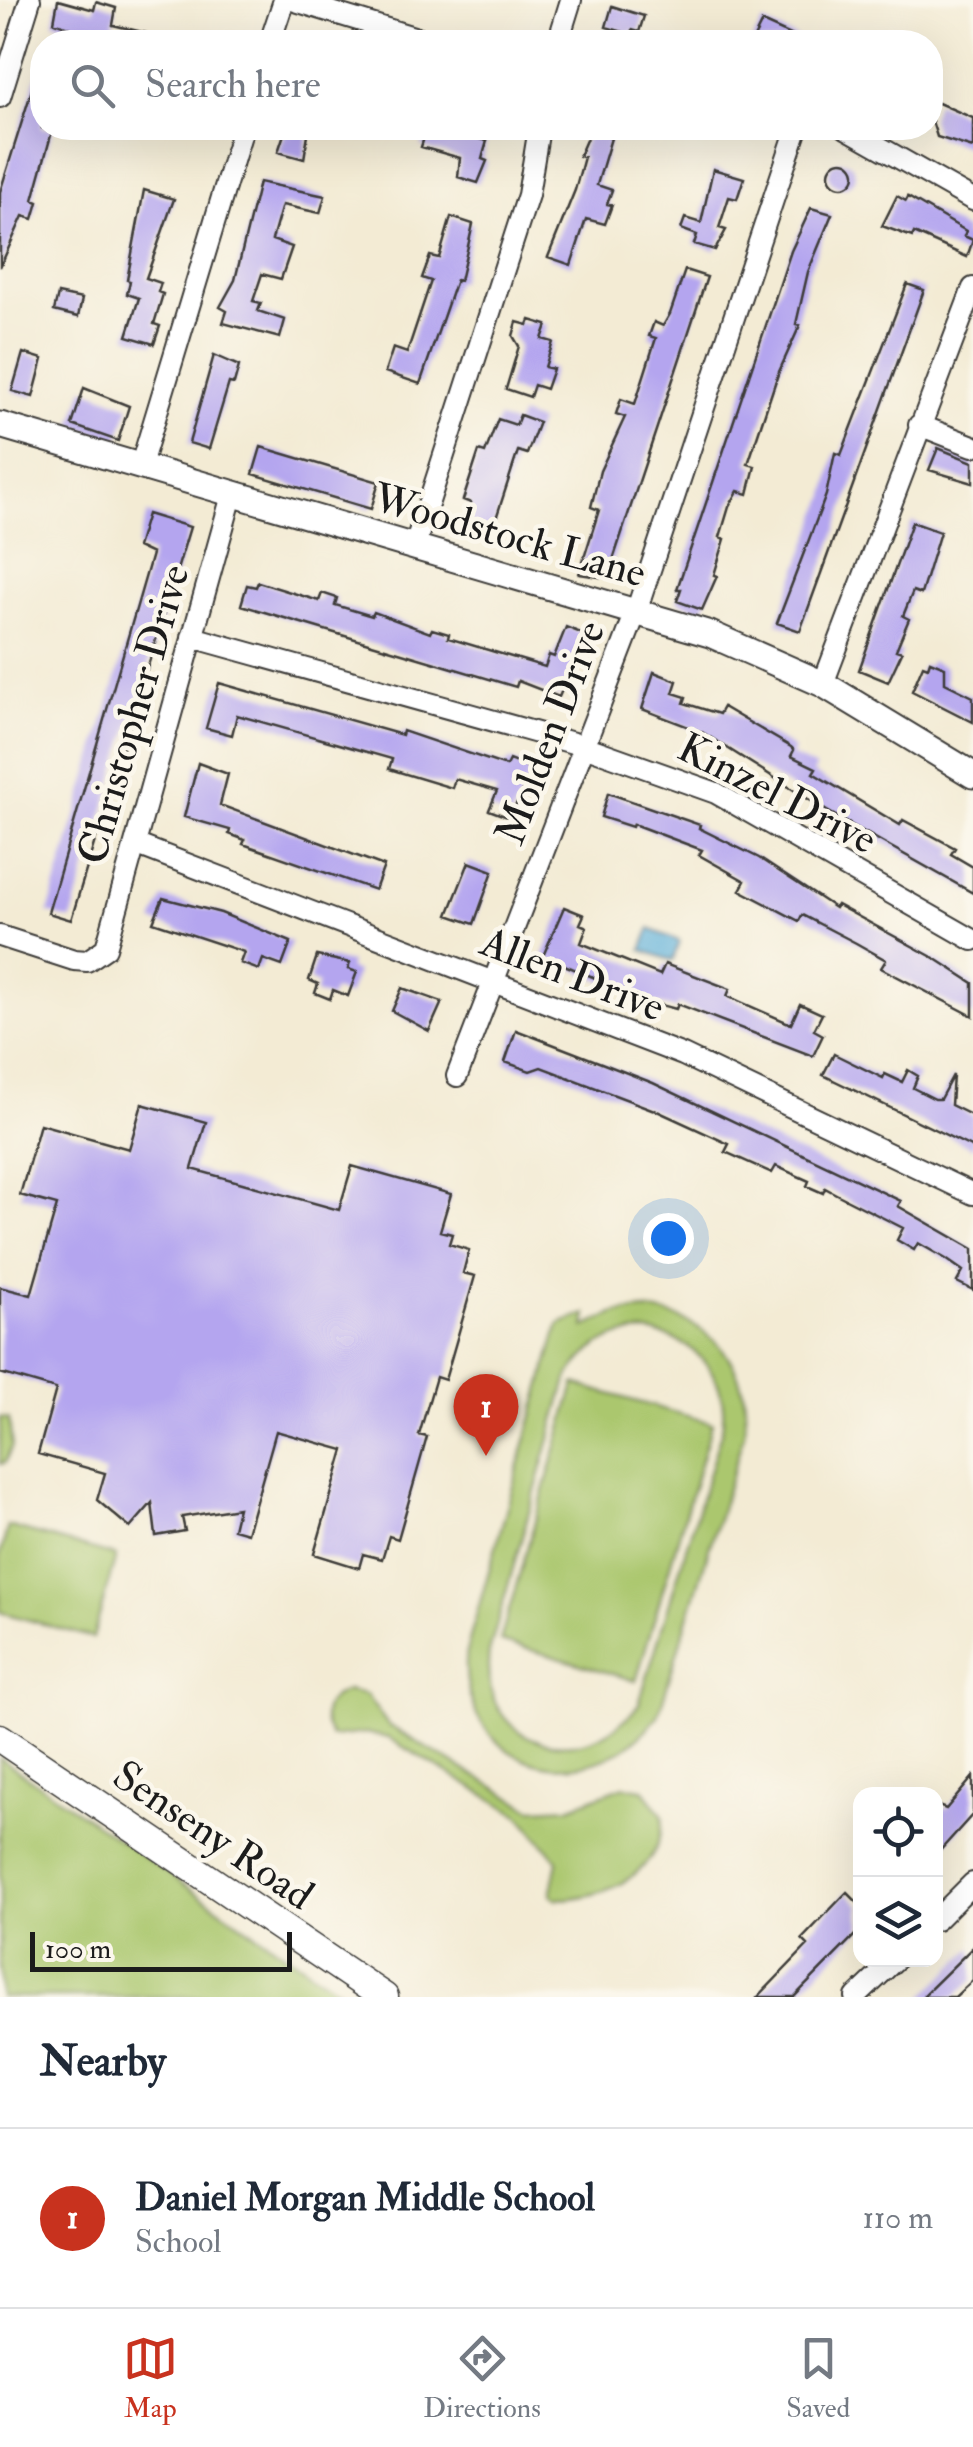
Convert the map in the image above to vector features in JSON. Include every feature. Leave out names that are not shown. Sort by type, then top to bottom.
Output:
[{"type":"main road","name":"Senseny Road","points":[[0,1738],[384,1997]]},
{"type":"street","points":[[0,97],[30,0]]},
{"type":"street","points":[[274,30],[284,0]]},
{"type":"street","points":[[292,0],[391,30]]},
{"type":"street","points":[[562,30],[571,0]]},
{"type":"street","points":[[140,468],[239,140]]},
{"type":"street","points":[[414,548],[528,195],[537,140]]},
{"type":"street","name":"Molden Drive","points":[[457,1076],[636,612],[792,140]]},
{"type":"street","points":[[867,140],[973,200]]},
{"type":"street","points":[[823,684],[973,288]]},
{"type":"street","name":"Woodstock Lane","points":[[0,425],[732,642],[823,684],[973,775]]},
{"type":"street","points":[[919,425],[973,446]]},
{"type":"street","name":"Christopher Drive","points":[[0,936],[74,960],[87,961],[102,953],[232,495]]},
{"type":"street","name":"Kinzel Drive","points":[[192,638],[584,746],[746,807],[973,940]]},
{"type":"street","name":"Allen Drive","points":[[135,844],[683,1055],[973,1194]]},
{"type":"street","points":[[943,1913],[973,1883]]},
{"type":"street","points":[[856,1997],[888,1967]]},
{"type":"green space","points":[[645,1310],[668,1314],[708,1334],[734,1367],[742,1388],[744,1434],[658,1716],[629,1745],[596,1761],[563,1767],[531,1762],[503,1746],[481,1722],[468,1689],[467,1648],[559,1324],[587,1314],[585,1327],[616,1313]],"holes":[[[645,1332],[694,1351],[715,1377],[721,1393],[722,1429],[639,1704],[616,1727],[590,1740],[564,1744],[538,1741],[516,1729],[500,1710],[490,1684],[489,1652],[567,1380],[590,1351],[609,1339]]]},
{"type":"green space","points":[[575,1384],[712,1423],[636,1681],[500,1641]]},
{"type":"green space","points":[[0,1417],[9,1419],[12,1446],[5,1463],[0,1464]]},
{"type":"green space","points":[[8,1526],[116,1556],[93,1638],[0,1612],[0,1556]]},
{"type":"green space","points":[[347,1691],[366,1695],[388,1725],[532,1809],[569,1807],[624,1786],[643,1789],[663,1816],[653,1853],[628,1879],[612,1888],[556,1899],[551,1895],[558,1861],[519,1815],[388,1738],[366,1733],[331,1737],[325,1709],[333,1698]]},
{"type":"green space","points":[[0,1758],[348,1997],[0,1997]]},
{"type":"water","points":[[650,929],[679,941],[673,961],[642,950]]},
{"type":"building","points":[[58,0],[94,10],[96,2],[116,8],[113,25],[134,30],[77,30],[54,22]]},
{"type":"building","points":[[612,6],[644,16],[640,30],[606,27]]},
{"type":"building","points":[[762,22],[780,30],[758,30]]},
{"type":"building","points":[[30,96],[30,140],[50,140],[33,200],[38,202],[33,219],[23,216],[0,267],[0,192]]},
{"type":"building","points":[[943,105],[973,118],[973,148],[943,139]]},
{"type":"building","points":[[282,140],[307,140],[304,159],[278,152]]},
{"type":"building","points":[[423,140],[483,140],[487,141],[482,159],[487,161],[478,183],[458,177],[460,158],[421,147]]},
{"type":"building","points":[[586,140],[610,140],[597,185],[612,190],[607,204],[612,205],[605,224],[586,219],[571,265],[548,257],[575,190],[584,157],[579,156]]},
{"type":"building","points":[[842,161],[851,165],[855,174],[851,183],[842,187],[833,183],[829,174],[833,165]]},
{"type":"building","points":[[713,169],[744,178],[737,199],[729,197],[719,228],[726,230],[715,250],[694,244],[697,235],[681,229],[685,218],[701,223]]},
{"type":"building","points":[[259,182],[325,196],[320,213],[282,205],[272,240],[292,247],[281,279],[262,274],[253,301],[261,303],[258,311],[285,320],[280,338],[223,323],[227,311],[220,307],[235,280]]},
{"type":"building","points":[[144,190],[174,199],[146,278],[161,283],[158,292],[163,294],[154,324],[160,326],[154,344],[127,336],[139,298],[127,294],[127,280]]},
{"type":"building","points":[[897,196],[906,201],[908,197],[966,231],[964,236],[973,240],[967,257],[914,233],[912,237],[882,226]]},
{"type":"building","points":[[811,208],[832,214],[808,272],[796,324],[800,325],[778,374],[748,464],[755,466],[748,494],[738,491],[729,507],[720,537],[725,539],[714,575],[717,576],[702,610],[677,601],[681,589],[677,589],[791,251]]},
{"type":"building","points":[[451,217],[473,224],[460,281],[456,280],[420,384],[385,372],[393,348],[407,353],[431,281],[422,278],[430,256],[439,258]]},
{"type":"building","points":[[685,270],[707,277],[607,578],[579,574],[599,510],[591,507],[600,471],[625,417],[616,414],[621,399],[635,404],[656,338],[649,336],[654,322],[663,326]]},
{"type":"building","points":[[907,284],[924,290],[800,631],[777,623],[826,495],[835,453],[841,455]]},
{"type":"building","points":[[58,294],[82,299],[78,317],[54,311]]},
{"type":"building","points":[[530,320],[547,325],[542,339],[553,342],[545,367],[553,369],[546,389],[534,385],[530,397],[506,389],[519,346],[513,336],[517,322],[528,325]]},
{"type":"building","points":[[23,353],[43,359],[33,397],[12,391]]},
{"type":"building","points":[[214,355],[239,366],[234,384],[229,383],[209,449],[189,443]]},
{"type":"building","points":[[84,388],[129,406],[118,441],[72,425]]},
{"type":"building","points":[[520,415],[539,422],[527,454],[518,451],[490,537],[462,528],[471,503],[463,500],[479,451],[485,453],[498,419],[516,425]]},
{"type":"building","points":[[261,447],[379,482],[371,509],[253,474]]},
{"type":"building","points":[[938,448],[973,462],[973,483],[929,470]]},
{"type":"building","points":[[147,514],[190,527],[71,920],[48,913],[152,554],[137,547]]},
{"type":"building","points":[[912,522],[940,532],[921,594],[913,591],[903,616],[909,619],[896,650],[902,652],[888,682],[859,670]]},
{"type":"building","points":[[258,582],[319,601],[322,593],[337,598],[335,605],[372,616],[374,612],[430,633],[432,629],[449,634],[448,638],[545,667],[549,655],[554,657],[566,627],[586,635],[559,697],[518,681],[516,687],[241,605],[247,585],[256,587]]},
{"type":"building","points":[[930,661],[945,667],[945,683],[973,697],[973,722],[912,691],[923,665],[928,667]]},
{"type":"building","points":[[654,672],[677,681],[673,693],[686,697],[684,703],[719,714],[723,707],[791,747],[791,756],[816,768],[813,773],[900,825],[903,820],[955,848],[951,854],[973,867],[973,893],[827,811],[702,732],[642,709]]},
{"type":"building","points":[[219,683],[402,735],[403,731],[506,766],[509,760],[532,769],[510,818],[489,810],[497,791],[455,779],[452,788],[389,769],[392,759],[237,715],[232,735],[206,728]]},
{"type":"building","points":[[198,763],[228,774],[220,805],[384,866],[375,890],[243,844],[245,840],[229,834],[230,830],[184,817]]},
{"type":"building","points":[[608,793],[700,825],[699,828],[759,858],[835,908],[837,905],[936,959],[973,983],[973,1016],[881,968],[886,960],[856,943],[802,915],[799,921],[740,890],[745,881],[699,855],[702,850],[633,824],[632,827],[601,817]]},
{"type":"building","points":[[469,862],[493,871],[474,924],[448,915]]},
{"type":"building","points":[[163,898],[221,913],[291,942],[282,966],[263,959],[259,970],[240,963],[244,952],[153,922]]},
{"type":"building","points":[[564,907],[584,915],[580,924],[587,927],[581,943],[660,975],[665,964],[730,989],[727,996],[791,1024],[800,1004],[822,1014],[814,1030],[823,1035],[813,1056],[678,1004],[676,1009],[657,1004],[543,956]]},
{"type":"building","points":[[317,956],[350,963],[348,969],[357,972],[348,996],[333,990],[330,999],[315,993],[318,984],[309,980]]},
{"type":"building","points":[[402,988],[442,1002],[429,1031],[392,1011]]},
{"type":"building","points":[[516,1030],[653,1083],[901,1201],[898,1206],[973,1249],[973,1290],[957,1282],[963,1271],[946,1259],[918,1243],[914,1250],[897,1240],[903,1228],[825,1188],[823,1193],[807,1186],[809,1181],[776,1166],[772,1173],[725,1152],[729,1144],[657,1111],[541,1067],[530,1071],[505,1062]]},
{"type":"building","points":[[834,1054],[883,1078],[885,1074],[902,1082],[908,1070],[918,1076],[913,1088],[935,1099],[940,1099],[953,1075],[951,1105],[973,1116],[973,1148],[823,1075]]},
{"type":"building","points":[[142,1104],[206,1122],[192,1169],[339,1210],[352,1166],[451,1194],[440,1231],[452,1234],[449,1244],[469,1250],[463,1273],[475,1276],[445,1380],[436,1377],[419,1435],[427,1437],[398,1539],[389,1536],[382,1559],[363,1554],[359,1568],[314,1554],[344,1450],[276,1431],[247,1533],[233,1529],[238,1508],[182,1517],[185,1531],[156,1536],[152,1503],[130,1528],[97,1500],[105,1473],[38,1454],[56,1389],[0,1373],[0,1287],[31,1295],[57,1205],[20,1195],[40,1124],[129,1149]]},
{"type":"building","points":[[973,1777],[973,1814],[943,1847],[943,1808]]},
{"type":"building","points":[[847,1892],[853,1898],[853,1937],[794,1997],[758,1997],[808,1945],[802,1939]]},
{"type":"building","points":[[973,1947],[973,1980],[955,1997],[922,1997]]},
{"type":"place","name":"Daniel Morgan Middle School","points":[[486,1456]]}]
